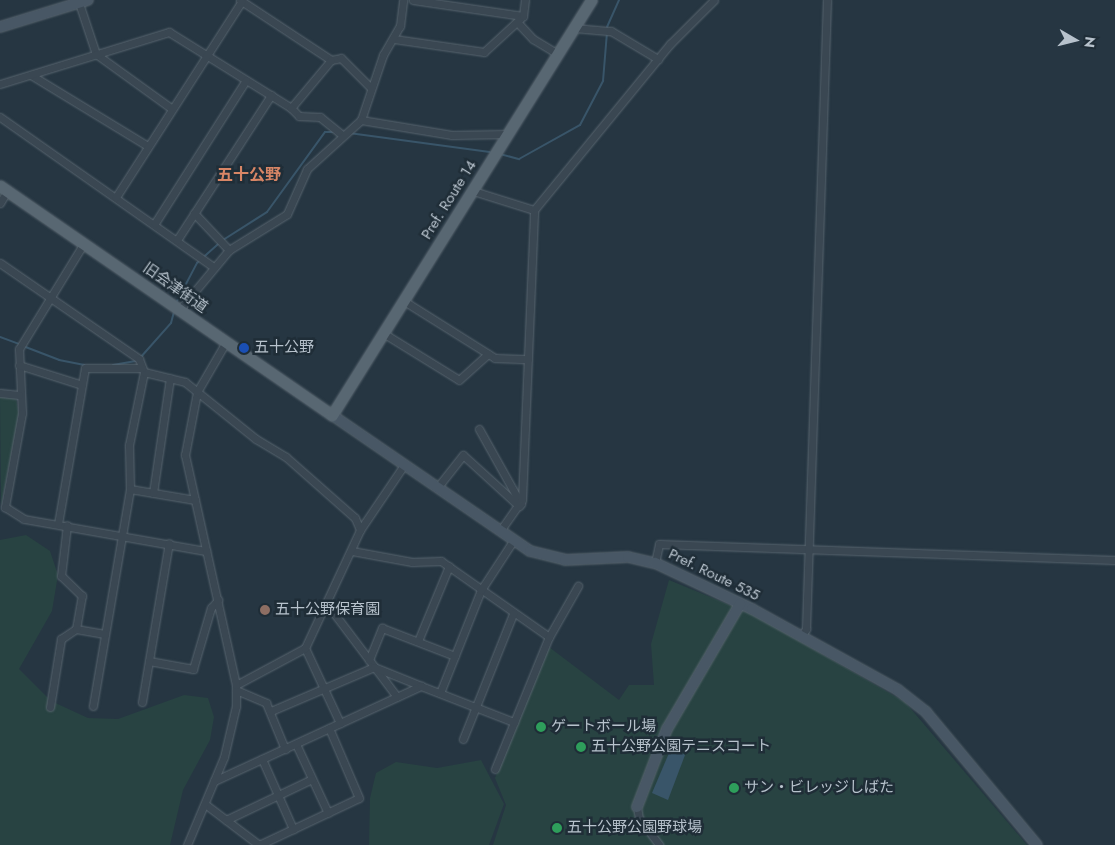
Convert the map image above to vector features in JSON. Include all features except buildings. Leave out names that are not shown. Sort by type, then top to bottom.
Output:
[{"type":"main road","name":"Pref. Route 14","points":[[332,415],[591,0]]},
{"type":"main road","points":[[0,27],[82,1]]},
{"type":"main road","name":"旧会津街道","points":[[4,189],[332,415]]},
{"type":"main road","name":"Pref. Route 535","points":[[332,415],[513,541],[552,558],[628,557],[655,563],[740,604],[898,690],[926,712],[1037,845]]},
{"type":"main road","points":[[637,807],[667,729],[740,604]]},
{"type":"street","points":[[180,309],[212,266],[229,250],[287,214],[308,169],[341,134],[360,120],[371,96],[370,87],[394,39],[403,0]]},
{"type":"street","points":[[413,0],[523,16]]},
{"type":"street","points":[[394,39],[484,52],[523,16],[525,0]]},
{"type":"street","points":[[500,531],[520,505],[534,210],[658,59],[714,0]]},
{"type":"street","points":[[801,636],[806,629],[828,0]]},
{"type":"street","points":[[82,1],[96,54],[171,108]]},
{"type":"street","points":[[116,197],[240,1],[331,60]]},
{"type":"street","points":[[518,22],[534,40],[558,54]]},
{"type":"street","points":[[574,28],[611,31],[658,59]]},
{"type":"street","points":[[0,84],[169,32],[271,95],[300,116],[320,117],[341,134]]},
{"type":"street","points":[[291,108],[331,60],[341,58],[370,87]]},
{"type":"street","points":[[31,75],[148,146]]},
{"type":"street","points":[[155,224],[246,80]]},
{"type":"street","points":[[177,240],[271,95]]},
{"type":"street","points":[[0,117],[155,224],[212,266]]},
{"type":"street","points":[[360,120],[452,135],[508,134]]},
{"type":"street","points":[[0,203],[4,189]]},
{"type":"street","points":[[472,191],[534,210]]},
{"type":"street","points":[[194,213],[229,250]]},
{"type":"street","points":[[84,243],[47,297],[19,349],[19,394],[22,413],[5,507],[24,519],[122,534],[206,551]]},
{"type":"street","points":[[0,263],[139,360],[143,370],[129,444],[130,489],[93,706]]},
{"type":"street","points":[[404,301],[488,354],[528,359]]},
{"type":"street","points":[[384,333],[459,380],[488,354]]},
{"type":"street","points":[[187,845],[224,757],[236,688],[185,455],[197,392],[226,342]]},
{"type":"street","points":[[19,365],[82,384]]},
{"type":"street","points":[[58,524],[85,368],[143,370],[186,382],[256,439],[286,457],[355,518],[360,530]]},
{"type":"street","points":[[153,493],[170,378]]},
{"type":"street","points":[[0,393],[19,394]]},
{"type":"street","points":[[479,429],[520,505]]},
{"type":"street","points":[[436,488],[463,455],[520,505]]},
{"type":"street","points":[[236,688],[305,648],[352,551],[360,530],[404,465]]},
{"type":"street","points":[[130,489],[195,500]]},
{"type":"street","points":[[50,707],[61,639],[76,628],[82,596],[61,576],[67,525]]},
{"type":"street","points":[[440,693],[482,590],[513,541]]},
{"type":"street","points":[[142,702],[169,543]]},
{"type":"street","points":[[655,563],[659,544],[1115,560]]},
{"type":"street","points":[[352,551],[412,562],[441,560],[514,614],[549,637]]},
{"type":"street","points":[[418,641],[448,566]]},
{"type":"street","points":[[494,769],[549,637],[578,586]]},
{"type":"street","points":[[149,661],[193,669],[211,608],[218,600]]},
{"type":"street","points":[[327,604],[397,697]]},
{"type":"street","points":[[463,739],[514,614]]},
{"type":"street","points":[[76,628],[105,634]]},
{"type":"street","points":[[369,660],[382,628],[455,656]]},
{"type":"street","points":[[305,648],[340,723]]},
{"type":"street","points":[[271,711],[323,687],[374,667],[514,722]]},
{"type":"street","points":[[214,781],[421,686]]},
{"type":"street","points":[[236,688],[266,703],[271,711],[285,749]]},
{"type":"street","points":[[205,804],[259,845],[359,798],[329,728]]},
{"type":"street","points":[[296,744],[328,813]]},
{"type":"street","points":[[262,759],[293,829]]},
{"type":"street","points":[[226,820],[312,778]]},
{"type":"street","points":[[637,807],[639,818],[659,845]]},
{"type":"green space","points":[[0,396],[16,398],[19,415],[1,506]]},
{"type":"green space","points":[[26,535],[50,551],[58,575],[52,611],[19,669],[51,701],[88,718],[118,719],[184,695],[208,698],[214,717],[210,740],[183,790],[170,845],[0,845],[0,540]]},
{"type":"green space","points":[[669,580],[754,615],[905,702],[1027,845],[493,845],[506,805],[495,778],[549,647],[619,700],[629,685],[654,685],[651,644]]},
{"type":"green space","points":[[481,760],[504,804],[489,845],[369,845],[370,798],[376,773],[396,762],[437,768]]},
{"type":"water","points":[[672,746],[685,755],[668,800],[652,793]]},
{"type":"waterway","points":[[607,27],[619,0]]},
{"type":"waterway","points":[[500,154],[519,159],[580,125],[603,81],[607,32]]},
{"type":"waterway","points":[[223,240],[267,212],[325,132],[335,132]]},
{"type":"waterway","points":[[349,133],[490,152]]},
{"type":"waterway","points":[[176,303],[197,263],[219,243]]},
{"type":"waterway","points":[[140,358],[171,323],[174,312]]},
{"type":"waterway","points":[[0,337],[19,344]]},
{"type":"waterway","points":[[23,346],[59,360],[85,365]]},
{"type":"waterway","points":[[113,365],[136,361]]},
{"type":"place","name":"五十公野","points":[[244,348]]},
{"type":"place","name":"五十公野保育園","points":[[265,610]]},
{"type":"place","name":"ゲートボール場","points":[[541,727]]},
{"type":"place","name":"五十公野公園テニスコート","points":[[581,747]]},
{"type":"place","name":"サン・ビレッジしばた","points":[[734,788]]},
{"type":"place","name":"五十公野公園野球場","points":[[557,828]]},
{"type":"district","name":"五十公野","points":[[249,175]]}]
